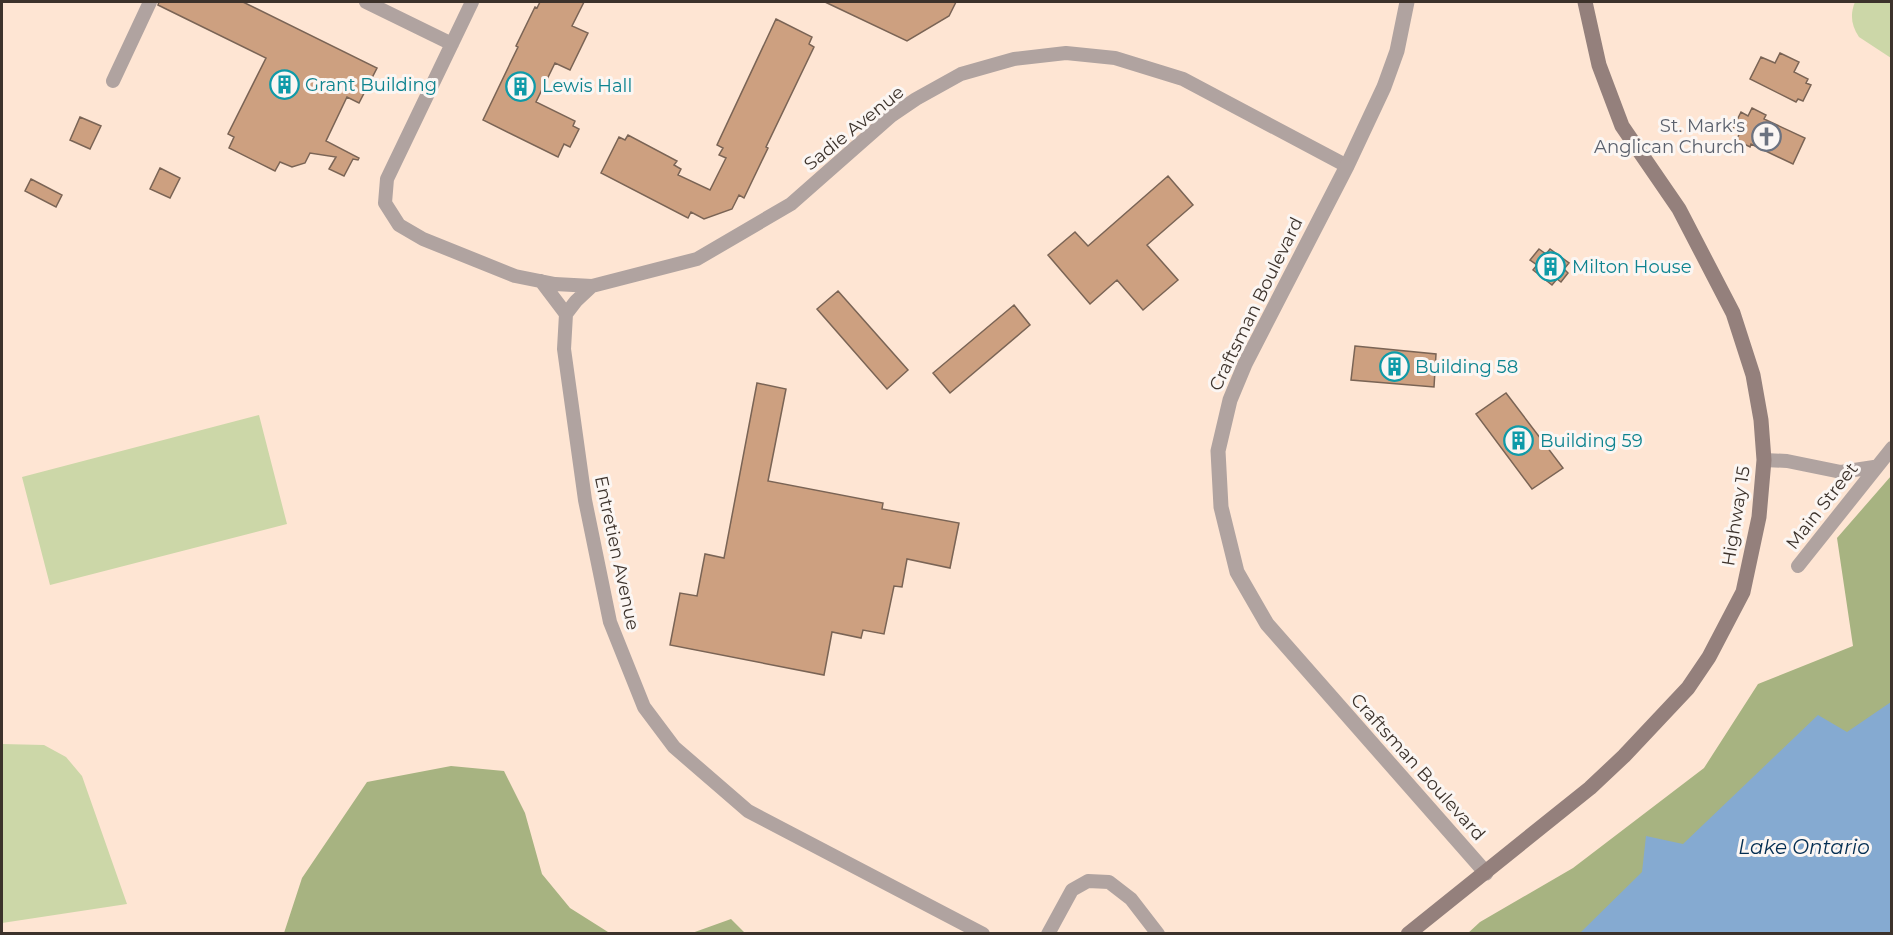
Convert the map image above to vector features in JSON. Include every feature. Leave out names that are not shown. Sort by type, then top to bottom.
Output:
[{"type":"main road","name":"Highway 15","points":[[1408,933],[1590,788],[1624,756],[1688,688],[1708,657],[1743,592],[1759,517],[1764,460],[1761,420],[1753,375],[1733,313],[1679,209],[1622,126],[1599,65],[1585,2]]},
{"type":"street","points":[[113,81],[150,2]]},
{"type":"street","points":[[366,2],[452,44]]},
{"type":"street","points":[[472,2],[387,179],[385,202],[399,225],[423,239],[516,276],[555,284],[592,286]]},
{"type":"street","name":"Craftsman Boulevard","points":[[1407,2],[1397,51],[1380,96],[1347,166],[1245,364],[1230,400],[1218,452],[1221,507],[1237,572],[1267,624],[1486,873]]},
{"type":"street","name":"Sadie Avenue","points":[[592,286],[697,259],[791,204],[891,116],[916,99],[961,74],[1014,59],[1066,53],[1106,57],[1172,75],[1347,166]]},
{"type":"street","points":[[541,281],[566,314],[592,286]]},
{"type":"street","name":"Entretien Avenue","points":[[566,314],[564,349],[585,500],[610,622],[644,707],[674,747],[748,811],[983,933]]},
{"type":"street","name":"Main Street","points":[[1798,566],[1874,467],[1892,448]]},
{"type":"street","name":"Main Street","points":[[1764,460],[1787,461],[1841,472],[1874,467]]},
{"type":"street","points":[[1048,933],[1072,891],[1088,881],[1109,882],[1131,899],[1158,933]]},
{"type":"green space","points":[[1855,2],[1891,2],[1891,58],[1859,37],[1852,20]]},
{"type":"green space","points":[[259,415],[287,524],[50,585],[22,477]]},
{"type":"green space","points":[[1891,476],[1891,728],[1612,933],[1467,934],[1480,922],[1573,868],[1704,768],[1758,684],[1853,646],[1837,538]]},
{"type":"green space","points":[[2,744],[44,745],[66,757],[82,776],[127,904],[2,923]]},
{"type":"green space","points":[[451,766],[504,771],[525,813],[542,874],[570,908],[608,932],[618,933],[284,933],[302,878],[367,782]]},
{"type":"green space","points":[[731,919],[745,933],[692,933]]},
{"type":"water","name":"Lake Ontario","points":[[1891,702],[1891,933],[1580,933],[1642,872],[1646,836],[1683,844],[1818,715],[1847,732]]},
{"type":"building","name":"Grant Building","points":[[159,2],[243,2],[377,68],[359,103],[347,97],[326,141],[359,158],[358,160],[353,159],[344,176],[329,169],[336,157],[310,153],[305,163],[292,167],[280,162],[275,171],[229,148],[234,137],[228,134],[266,58],[158,5]]},
{"type":"building","name":"Lewis Hall","points":[[540,2],[584,2],[572,26],[588,33],[570,70],[555,63],[536,102],[575,121],[573,126],[579,129],[570,147],[564,144],[558,157],[483,120],[518,47],[516,46],[535,7],[537,8]]},
{"type":"building","points":[[825,2],[956,2],[949,16],[907,41]]},
{"type":"building","points":[[776,19],[812,37],[809,44],[814,47],[744,198],[739,195],[732,209],[704,219],[691,212],[688,218],[601,173],[619,137],[625,140],[628,135],[677,161],[674,165],[681,169],[678,175],[710,190],[726,158],[719,155],[723,148],[717,145]]},
{"type":"building","points":[[1780,53],[1799,62],[1794,72],[1808,79],[1806,83],[1811,85],[1803,101],[1798,99],[1796,102],[1750,79],[1761,57],[1775,63]]},
{"type":"building","points":[[1752,108],[1766,115],[1764,119],[1805,138],[1793,164],[1751,144],[1750,147],[1736,140],[1740,133],[1732,130],[1741,112],[1748,116]]},
{"type":"building","points":[[80,117],[101,126],[90,149],[70,140]]},
{"type":"building","points":[[160,168],[180,178],[170,198],[150,189]]},
{"type":"building","points":[[1168,176],[1193,205],[1147,245],[1178,280],[1143,310],[1117,280],[1090,304],[1048,255],[1075,232],[1088,246]]},
{"type":"building","points":[[31,179],[62,195],[56,207],[25,191]]},
{"type":"building","name":"Milton House","points":[[1539,249],[1546,254],[1550,249],[1569,263],[1564,269],[1568,273],[1561,282],[1557,279],[1552,285],[1533,270],[1537,265],[1530,260]]},
{"type":"building","points":[[838,291],[908,370],[887,389],[817,309]]},
{"type":"building","points":[[1014,305],[1030,325],[950,393],[933,373]]},
{"type":"building","name":"Building 58","points":[[1355,346],[1436,354],[1434,387],[1351,380]]},
{"type":"building","points":[[757,383],[786,389],[768,481],[883,503],[882,509],[959,523],[950,568],[907,559],[902,587],[894,586],[884,634],[863,630],[861,638],[832,632],[824,675],[670,645],[680,593],[697,596],[705,554],[724,558]]},
{"type":"building","name":"Building 59","points":[[1506,393],[1563,468],[1532,489],[1476,414]]},
{"type":"place","name":"Grant Building","points":[[284,85]]},
{"type":"place","name":"Lewis Hall","points":[[521,86]]},
{"type":"place","name":"St. Mark's Anglican Church","points":[[1766,136]]},
{"type":"place","name":"Milton House","points":[[1551,267]]},
{"type":"place","name":"Building 58","points":[[1394,367]]},
{"type":"place","name":"Building 59","points":[[1519,441]]}]
